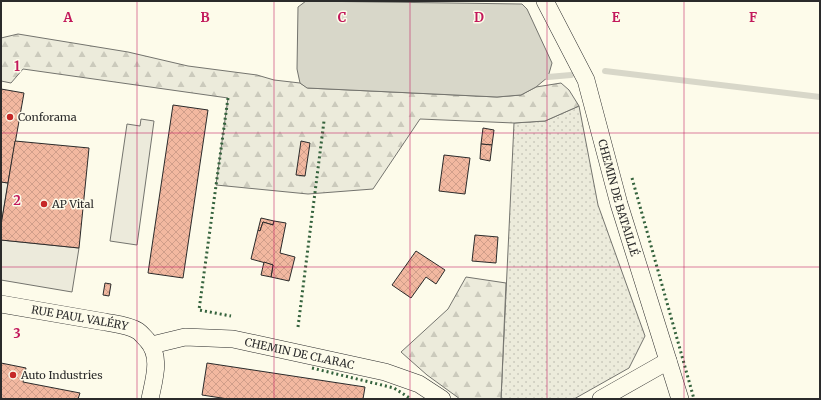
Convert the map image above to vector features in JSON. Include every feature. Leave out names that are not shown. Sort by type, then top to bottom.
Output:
[{"type":"street","name":"CHEMIN DE BATAILLÉ","points":[[545,1],[586,80],[619,204],[680,399]]},
{"type":"street","name":"RUE PAUL VALÉRY","points":[[1,304],[121,325],[138,331],[152,345]]},
{"type":"street","name":"CHEMIN DE CLARAC","points":[[152,345],[185,337],[233,339],[385,372],[419,384],[442,399]]},
{"type":"street","points":[[150,399],[156,373],[156,355],[152,345]]},
{"type":"street","points":[[601,399],[668,361]]},
{"type":"green space","points":[[18,34],[128,52],[188,66],[257,75],[274,80],[300,83],[308,88],[497,97],[521,95],[536,87],[561,83],[569,90],[579,106],[545,121],[514,123],[420,119],[373,189],[308,194],[216,185],[228,98],[23,69],[11,83],[1,81],[1,38]]},
{"type":"green space","points":[[579,106],[598,205],[645,336],[629,368],[574,399],[501,399],[514,123],[545,121]]},
{"type":"green space","points":[[466,277],[506,283],[501,399],[460,399],[427,375],[401,352],[448,309]]},
{"type":"shaded area","points":[[306,1],[522,4],[527,9],[552,63],[548,77],[536,87],[521,95],[497,97],[307,88],[300,83],[297,69],[298,7]]},
{"type":"shaded area","points":[[141,119],[154,121],[137,245],[110,241],[127,124],[140,126]]},
{"type":"shaded area","points":[[1,182],[8,183],[1,225]]},
{"type":"shaded area","points":[[1,240],[79,248],[72,292],[1,280]]},
{"type":"building","name":"Conforama","points":[[1,89],[24,93],[8,183],[1,182]]},
{"type":"building","points":[[173,105],[208,110],[183,278],[148,273]]},
{"type":"building","points":[[483,128],[494,130],[492,145],[481,144]]},
{"type":"building","name":"AP Vital","points":[[15,141],[89,148],[79,248],[1,240],[1,225]]},
{"type":"building","points":[[301,141],[310,143],[305,176],[296,175]]},
{"type":"building","points":[[481,144],[492,145],[490,161],[480,159]]},
{"type":"building","points":[[444,155],[470,158],[465,194],[439,191]]},
{"type":"building","points":[[261,218],[274,221],[273,225],[263,222],[260,231],[258,230]]},
{"type":"building","points":[[274,221],[286,223],[280,253],[295,257],[289,281],[271,277],[273,265],[251,259],[258,230],[260,231],[263,222],[273,225]]},
{"type":"building","points":[[475,235],[498,237],[496,263],[472,261]]},
{"type":"building","points":[[416,251],[445,270],[436,284],[426,277],[411,298],[392,285]]},
{"type":"building","points":[[264,262],[273,265],[271,277],[261,275]]},
{"type":"building","points":[[105,283],[111,284],[109,296],[103,295]]},
{"type":"building","name":"Auto Industries","points":[[1,363],[26,368],[23,382],[80,393],[78,399],[1,399]]},
{"type":"building","points":[[207,363],[365,387],[363,399],[228,399],[202,395]]},
{"type":"waterway","points":[[605,71],[820,97]]},
{"type":"waterway","points":[[548,77],[571,75]]},
{"type":"hedge","points":[[228,98],[199,310],[231,316]]},
{"type":"hedge","points":[[298,327],[324,121]]},
{"type":"hedge","points":[[632,178],[694,399]]},
{"type":"hedge","points":[[312,368],[394,388],[411,399]]},
{"type":"place","name":"Conforama","points":[[10,117]]},
{"type":"place","name":"AP Vital","points":[[44,204]]},
{"type":"place","name":"Auto Industries","points":[[13,375]]}]
